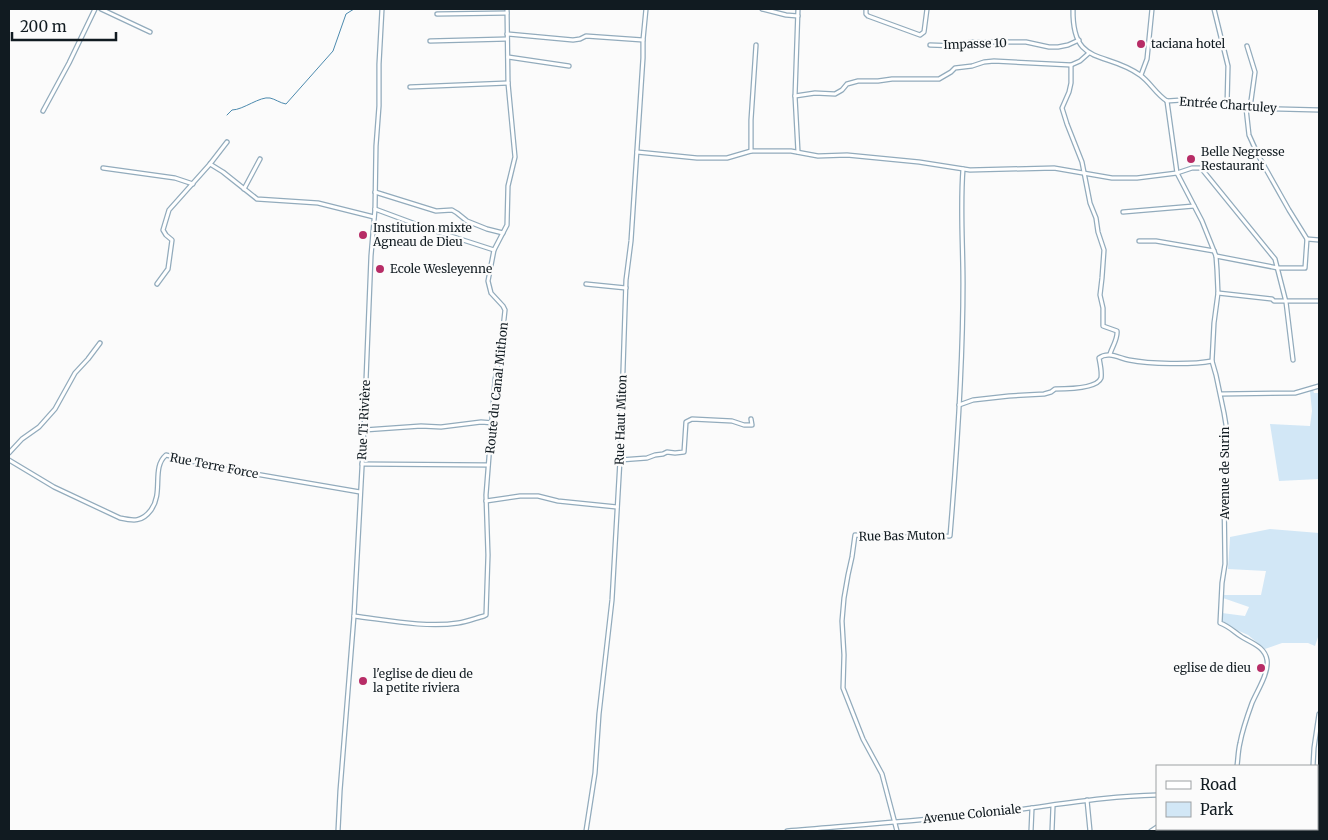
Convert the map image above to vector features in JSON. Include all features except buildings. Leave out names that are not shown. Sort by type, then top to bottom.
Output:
[{"type":"street","points":[[44,110],[95,9]]},
{"type":"street","points":[[101,9],[150,32]]},
{"type":"street","name":"Rue Ti Rivière","points":[[338,831],[354,616],[364,430],[368,317],[375,209],[382,9]]},
{"type":"street","name":"Rue Haut Miton","points":[[586,831],[595,772],[599,714],[612,600],[618,507],[626,288],[631,241],[646,9]]},
{"type":"street","points":[[762,9],[798,16]]},
{"type":"street","points":[[798,9],[795,96],[798,152]]},
{"type":"street","points":[[866,9],[868,16],[920,36],[924,32],[927,9]]},
{"type":"street","points":[[1073,9],[1076,35],[1082,46],[1089,53],[1102,59],[1118,62],[1141,76],[1160,97],[1167,101]]},
{"type":"street","points":[[1141,76],[1147,59],[1152,9]]},
{"type":"street","points":[[1214,9],[1228,66],[1227,106]]},
{"type":"street","points":[[437,14],[507,11]]},
{"type":"street","name":"Route du Canal Mithon","points":[[354,616],[425,624],[458,623],[486,615],[488,555],[486,495],[495,380],[505,310],[494,297],[488,285],[494,250],[506,226],[508,186],[515,158],[508,83],[507,11]]},
{"type":"street","points":[[507,34],[573,40],[586,36],[643,40]]},
{"type":"street","points":[[430,41],[507,39]]},
{"type":"street","name":"Impasse 10","points":[[930,45],[958,46],[971,42],[1026,42],[1058,47],[1079,40]]},
{"type":"street","points":[[751,151],[756,45]]},
{"type":"street","points":[[1216,256],[1278,268],[1305,268],[1307,239],[1289,210],[1249,135],[1248,108],[1255,72],[1247,46]]},
{"type":"street","points":[[795,96],[815,93],[835,94],[847,84],[858,81],[902,78],[939,79],[955,68],[984,62],[1071,65],[1089,53]]},
{"type":"street","points":[[508,57],[569,66]]},
{"type":"street","points":[[1071,65],[1071,83],[1062,108],[1082,162],[1090,203],[1104,250],[1100,295],[1103,308],[1103,326],[1117,331],[1118,336],[1110,354]]},
{"type":"street","points":[[410,87],[508,83]]},
{"type":"street","name":"Entrée Chartuley","points":[[1167,101],[1182,100],[1248,108],[1319,110]]},
{"type":"street","name":"Avenue de Surin","points":[[1167,101],[1177,173],[1202,221],[1216,256],[1218,293],[1212,361],[1227,431],[1224,494],[1226,564],[1222,583],[1220,623],[1256,644],[1264,652],[1267,661],[1265,673],[1252,702],[1240,742],[1237,765]]},
{"type":"street","points":[[157,284],[168,269],[172,247],[172,240],[163,230],[169,210],[227,142]]},
{"type":"street","points":[[637,152],[697,158],[727,158],[751,151],[798,152],[818,156],[847,155],[919,162],[970,170],[1054,168],[1112,178],[1137,178],[1201,168],[1275,259],[1286,302],[1293,360]]},
{"type":"street","points":[[244,189],[260,159]]},
{"type":"street","points":[[210,164],[257,199],[318,203],[374,217]]},
{"type":"street","points":[[103,168],[168,177],[193,184]]},
{"type":"street","name":"Rue Bas Muton","points":[[897,831],[882,774],[863,739],[843,688],[844,654],[842,621],[844,598],[855,535],[902,537],[950,536],[959,405],[963,283],[963,169]]},
{"type":"street","points":[[375,192],[436,211],[452,210],[467,221],[503,233]]},
{"type":"street","points":[[1123,212],[1194,206]]},
{"type":"street","points":[[375,209],[494,250]]},
{"type":"street","points":[[1307,239],[1319,240]]},
{"type":"street","points":[[1139,241],[1156,241],[1214,251]]},
{"type":"street","points":[[586,284],[626,288]]},
{"type":"street","points":[[1218,293],[1286,302],[1319,301]]},
{"type":"street","points":[[9,453],[22,439],[38,428],[55,410],[75,373],[100,343]]},
{"type":"street","points":[[959,405],[973,400],[1044,394],[1055,389],[1071,389],[1092,385],[1101,377],[1099,358],[1102,355],[1110,354],[1138,362],[1196,363],[1212,361]]},
{"type":"street","points":[[1220,394],[1295,393],[1319,386]]},
{"type":"street","points":[[620,460],[647,458],[667,452],[684,452],[686,422],[692,419],[732,421],[744,425],[752,425],[751,419]]},
{"type":"street","points":[[364,430],[441,426],[473,422],[493,423]]},
{"type":"street","name":"Rue Terre Force","points":[[9,460],[54,487],[120,518],[129,520],[144,518],[152,509],[157,500],[160,464],[166,455],[220,468],[360,492]]},
{"type":"street","points":[[362,464],[488,465]]},
{"type":"street","points":[[486,500],[538,496],[558,501],[618,507]]},
{"type":"street","points":[[1313,765],[1319,714]]},
{"type":"street","name":"Avenue Coloniale","points":[[787,831],[955,817],[1053,806],[1087,800],[1135,795],[1156,795]]},
{"type":"street","points":[[1087,800],[1090,831]]},
{"type":"street","points":[[1052,831],[1053,806]]},
{"type":"street","points":[[1031,831],[1032,808]]},
{"type":"green space","points":[[1313,390],[1314,393],[1319,393],[1319,479],[1279,481],[1270,424],[1310,426],[1312,411],[1310,391]]},
{"type":"green space","points":[[1270,529],[1319,533],[1319,634],[1315,646],[1308,643],[1282,643],[1265,649],[1248,635],[1222,621],[1222,613],[1245,616],[1249,607],[1223,598],[1224,595],[1261,595],[1266,571],[1228,569],[1230,537]]},
{"type":"waterway","points":[[227,115],[232,110],[266,98],[286,104],[333,51],[346,14],[354,9]]},
{"type":"place","name":"taciana hotel","points":[[1141,44]]},
{"type":"place","name":"Belle Negresse Restaurant","points":[[1191,159]]},
{"type":"place","name":"Institution mixte Agneau de Dieu","points":[[363,235]]},
{"type":"place","name":"Ecole Wesleyenne","points":[[380,269]]},
{"type":"place","name":"eglise de dieu","points":[[1261,668]]},
{"type":"place","name":"l'eglise de dieu de la petite riviera","points":[[363,681]]}]
